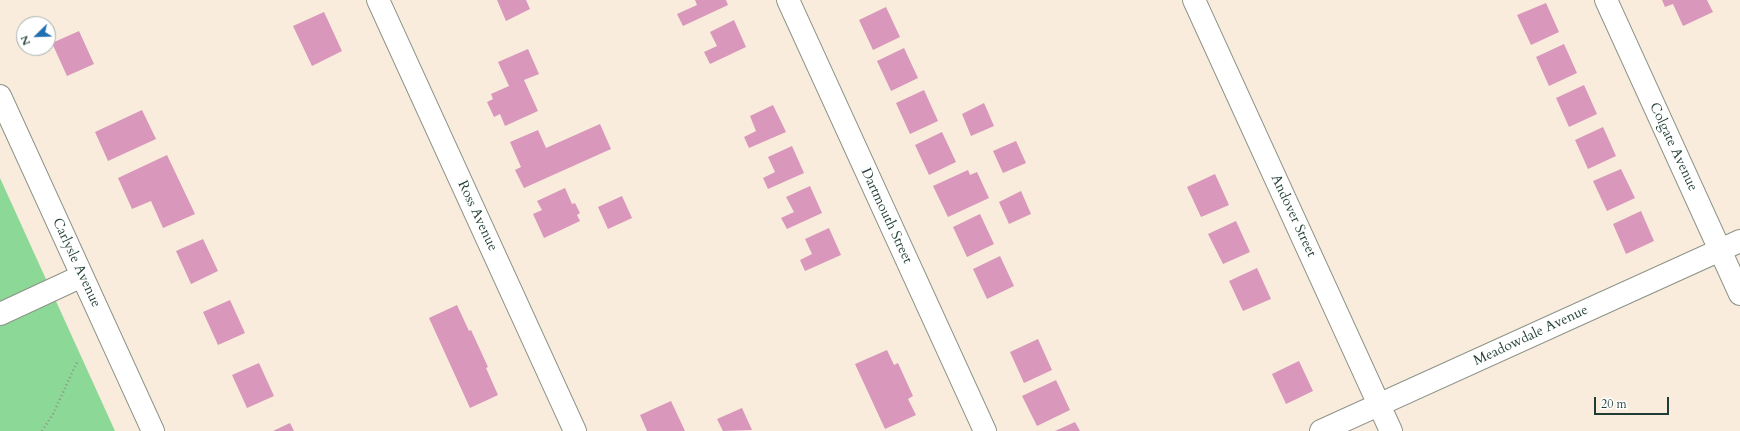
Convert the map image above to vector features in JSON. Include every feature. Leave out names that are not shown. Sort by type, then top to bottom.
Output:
[{"type":"street","name":"Ross Avenue","points":[[378,0],[575,431]]},
{"type":"street","name":"Dartmouth Street","points":[[788,0],[985,431]]},
{"type":"street","name":"Andover Street","points":[[1194,0],[1391,431]]},
{"type":"street","name":"Colgate Avenue","points":[[1606,0],[1740,294]]},
{"type":"street","name":"Carlysle Avenue","points":[[0,96],[153,431]]},
{"type":"street","name":"Meadowdale Avenue","points":[[1321,431],[1740,242]]},
{"type":"street","points":[[0,314],[82,276]]},
{"type":"path","points":[[42,431],[53,414],[78,360]]},
{"type":"green space","points":[[0,178],[115,431],[0,431]]},
{"type":"building","points":[[497,0],[526,0],[530,9],[506,21]]},
{"type":"building","points":[[695,0],[726,0],[728,5],[683,26],[677,14],[697,5]]},
{"type":"building","points":[[1662,0],[1707,0],[1713,12],[1683,26],[1673,4],[1665,7]]},
{"type":"building","points":[[1546,3],[1559,32],[1531,45],[1517,15]]},
{"type":"building","points":[[886,7],[900,37],[873,50],[859,20]]},
{"type":"building","points":[[324,12],[342,51],[312,66],[293,26]]},
{"type":"building","points":[[734,20],[746,47],[710,64],[704,52],[717,46],[710,32]]},
{"type":"building","points":[[79,31],[94,64],[67,76],[56,52],[56,41]]},
{"type":"building","points":[[1564,44],[1577,73],[1549,86],[1536,57]]},
{"type":"building","points":[[904,48],[918,78],[891,91],[877,61]]},
{"type":"building","points":[[528,49],[539,74],[524,80],[538,111],[505,126],[500,114],[494,117],[487,102],[493,99],[491,94],[509,86],[498,62]]},
{"type":"building","points":[[1584,85],[1597,114],[1569,127],[1556,98]]},
{"type":"building","points":[[924,90],[938,121],[910,134],[896,103]]},
{"type":"building","points":[[984,103],[994,126],[971,136],[962,114]]},
{"type":"building","points":[[773,105],[786,132],[749,148],[744,137],[756,131],[750,116]]},
{"type":"building","points":[[142,110],[156,139],[108,161],[95,132]]},
{"type":"building","points":[[600,124],[611,149],[524,188],[515,170],[521,167],[510,142],[538,130],[546,148]]},
{"type":"building","points":[[1603,127],[1616,156],[1588,169],[1575,140]]},
{"type":"building","points":[[942,132],[956,162],[929,175],[915,145]]},
{"type":"building","points":[[1016,141],[1026,163],[1003,173],[993,151]]},
{"type":"building","points":[[792,146],[804,173],[768,189],[763,178],[775,172],[768,157]]},
{"type":"building","points":[[167,155],[195,214],[163,228],[151,201],[132,209],[118,178]]},
{"type":"building","points":[[1621,169],[1635,198],[1607,211],[1593,181]]},
{"type":"building","points":[[968,170],[970,175],[977,172],[989,198],[948,217],[933,186]]},
{"type":"building","points":[[1215,174],[1229,205],[1201,217],[1187,187]]},
{"type":"building","points":[[810,186],[822,213],[787,229],[781,218],[794,212],[786,197]]},
{"type":"building","points":[[565,188],[572,204],[575,203],[580,213],[577,215],[580,221],[544,238],[533,214],[542,210],[537,201]]},
{"type":"building","points":[[1021,191],[1031,214],[1009,224],[999,202]]},
{"type":"building","points":[[622,196],[632,218],[608,229],[598,207]]},
{"type":"building","points":[[1641,211],[1654,241],[1626,254],[1613,224]]},
{"type":"building","points":[[980,214],[994,244],[967,257],[953,227]]},
{"type":"building","points":[[1236,221],[1250,252],[1223,264],[1208,234]]},
{"type":"building","points":[[829,228],[841,255],[805,271],[800,260],[812,254],[805,239]]},
{"type":"building","points":[[203,239],[218,271],[191,284],[176,251]]},
{"type":"building","points":[[1000,256],[1014,286],[987,299],[973,269]]},
{"type":"building","points":[[1257,268],[1271,299],[1243,311],[1229,281]]},
{"type":"building","points":[[230,300],[245,333],[218,345],[203,312]]},
{"type":"building","points":[[457,305],[469,331],[471,330],[488,367],[486,368],[498,395],[470,408],[429,318]]},
{"type":"building","points":[[1038,339],[1052,370],[1024,383],[1010,352]]},
{"type":"building","points":[[887,350],[894,365],[898,363],[913,396],[908,399],[916,415],[885,429],[855,364]]},
{"type":"building","points":[[1299,361],[1313,391],[1286,404],[1272,374]]},
{"type":"building","points":[[259,363],[274,396],[247,408],[232,375]]},
{"type":"building","points":[[1056,380],[1070,410],[1037,426],[1022,396]]},
{"type":"building","points":[[671,401],[685,431],[647,431],[640,415]]},
{"type":"building","points":[[742,408],[752,430],[723,431],[717,419]]},
{"type":"building","points":[[1075,422],[1080,431],[1055,431]]},
{"type":"building","points":[[290,423],[294,431],[273,431]]}]
